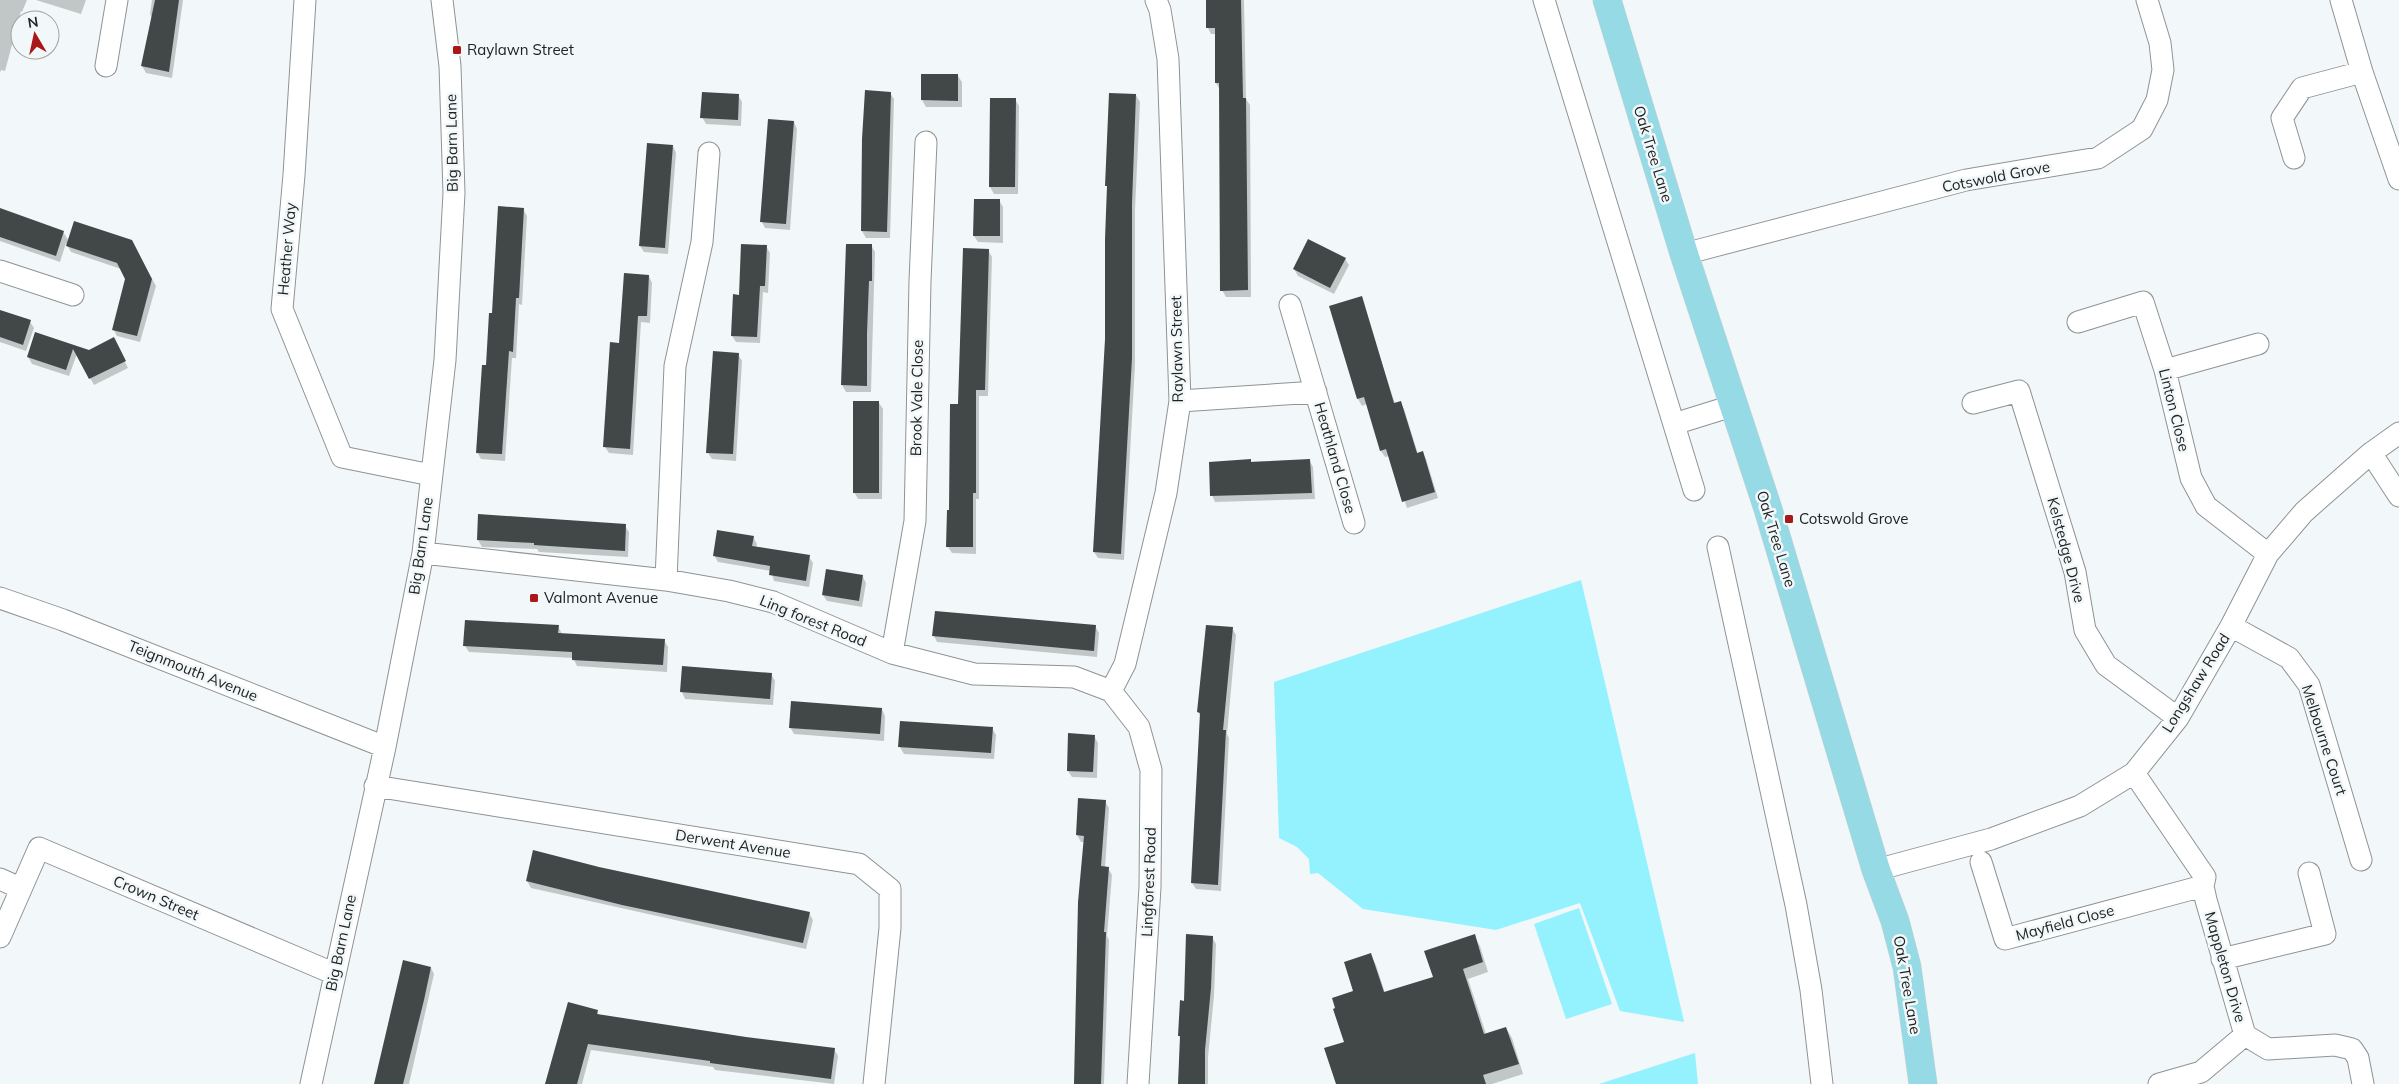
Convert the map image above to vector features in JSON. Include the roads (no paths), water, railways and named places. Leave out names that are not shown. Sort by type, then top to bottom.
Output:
[{"type":"main road","name":"Oak Tree Lane","points":[[1607,0],[1732,406],[1768,509],[1876,870],[1895,921],[1907,968],[1923,1084]]},
{"type":"street","points":[[106,66],[117,0]]},
{"type":"street","name":"Heather Way","points":[[305,0],[282,309],[342,456],[431,475]]},
{"type":"street","name":"Big Barn Lane","points":[[311,1084],[384,747],[423,553],[446,360],[454,193],[450,66],[442,0]]},
{"type":"street","name":"Raylawn Street","points":[[1110,691],[1125,664],[1166,494],[1180,401],[1168,59],[1160,10],[1156,0]]},
{"type":"street","points":[[1544,0],[1694,490]]},
{"type":"street","name":"Cotswold Grove","points":[[1684,254],[1966,180],[2098,158],[2142,129],[2157,100],[2163,70],[2160,43],[2147,0]]},
{"type":"street","points":[[2341,0],[2362,72],[2399,179]]},
{"type":"street","points":[[2294,158],[2282,118],[2302,88],[2362,72]]},
{"type":"street","name":"Brook Vale Close","points":[[892,653],[915,521],[920,281],[926,142]]},
{"type":"street","points":[[666,580],[675,366],[702,242],[710,153]]},
{"type":"street","points":[[0,271],[73,295]]},
{"type":"street","name":"Linton Close","points":[[2078,322],[2143,302],[2165,370],[2191,478],[2206,506],[2268,554]]},
{"type":"street","name":"Heathland Close","points":[[1290,304],[1354,523]]},
{"type":"street","points":[[2165,370],[2258,344]]},
{"type":"street","name":"Kelstedge Drive","points":[[1973,403],[2019,391],[2075,572],[2086,630],[2106,665],[2178,718]]},
{"type":"street","name":"Heathland Close","points":[[1180,401],[1316,392]]},
{"type":"street","points":[[1674,424],[1732,406]]},
{"type":"street","name":"Longshaw Road","points":[[1876,870],[1991,839],[2080,806],[2134,773],[2178,718],[2231,626],[2268,554],[2304,512],[2371,453],[2399,434]]},
{"type":"street","points":[[2371,453],[2399,496]]},
{"type":"street","points":[[1718,547],[1796,905],[1812,990],[1822,1084]]},
{"type":"street","name":"Ling forest Road","points":[[423,553],[666,580],[728,590],[773,602],[892,653],[974,674],[1074,677],[1110,691]]},
{"type":"street","name":"Teignmouth Avenue","points":[[0,598],[63,620],[384,747]]},
{"type":"street","name":"Melbourne Court","points":[[2231,626],[2289,658],[2309,684],[2361,860]]},
{"type":"street","name":"Lingforest Road","points":[[1110,691],[1139,727],[1151,770],[1150,887],[1138,1084]]},
{"type":"street","name":"Mappleton Drive","points":[[2134,773],[2205,877],[2203,886],[2222,960],[2245,1035],[2268,1049],[2335,1045],[2352,1049],[2358,1058],[2363,1084]]},
{"type":"street","name":"Derwent Avenue","points":[[375,786],[858,864],[890,888],[890,928],[874,1084]]},
{"type":"street","name":"Crown Street","points":[[20,888],[39,848],[335,974]]},
{"type":"street","name":"Mayfield Close","points":[[1981,862],[2005,939],[2203,886]]},
{"type":"street","points":[[2222,960],[2325,934],[2308,873]]},
{"type":"street","points":[[0,879],[20,888],[0,937]]},
{"type":"street","points":[[2159,1084],[2202,1078],[2245,1035]]},
{"type":"place","name":"Raylawn Street","points":[[457,50]]},
{"type":"place","name":"Cotswold Grove","points":[[1789,519]]},
{"type":"place","name":"Valmont Avenue","points":[[534,598]]}]
